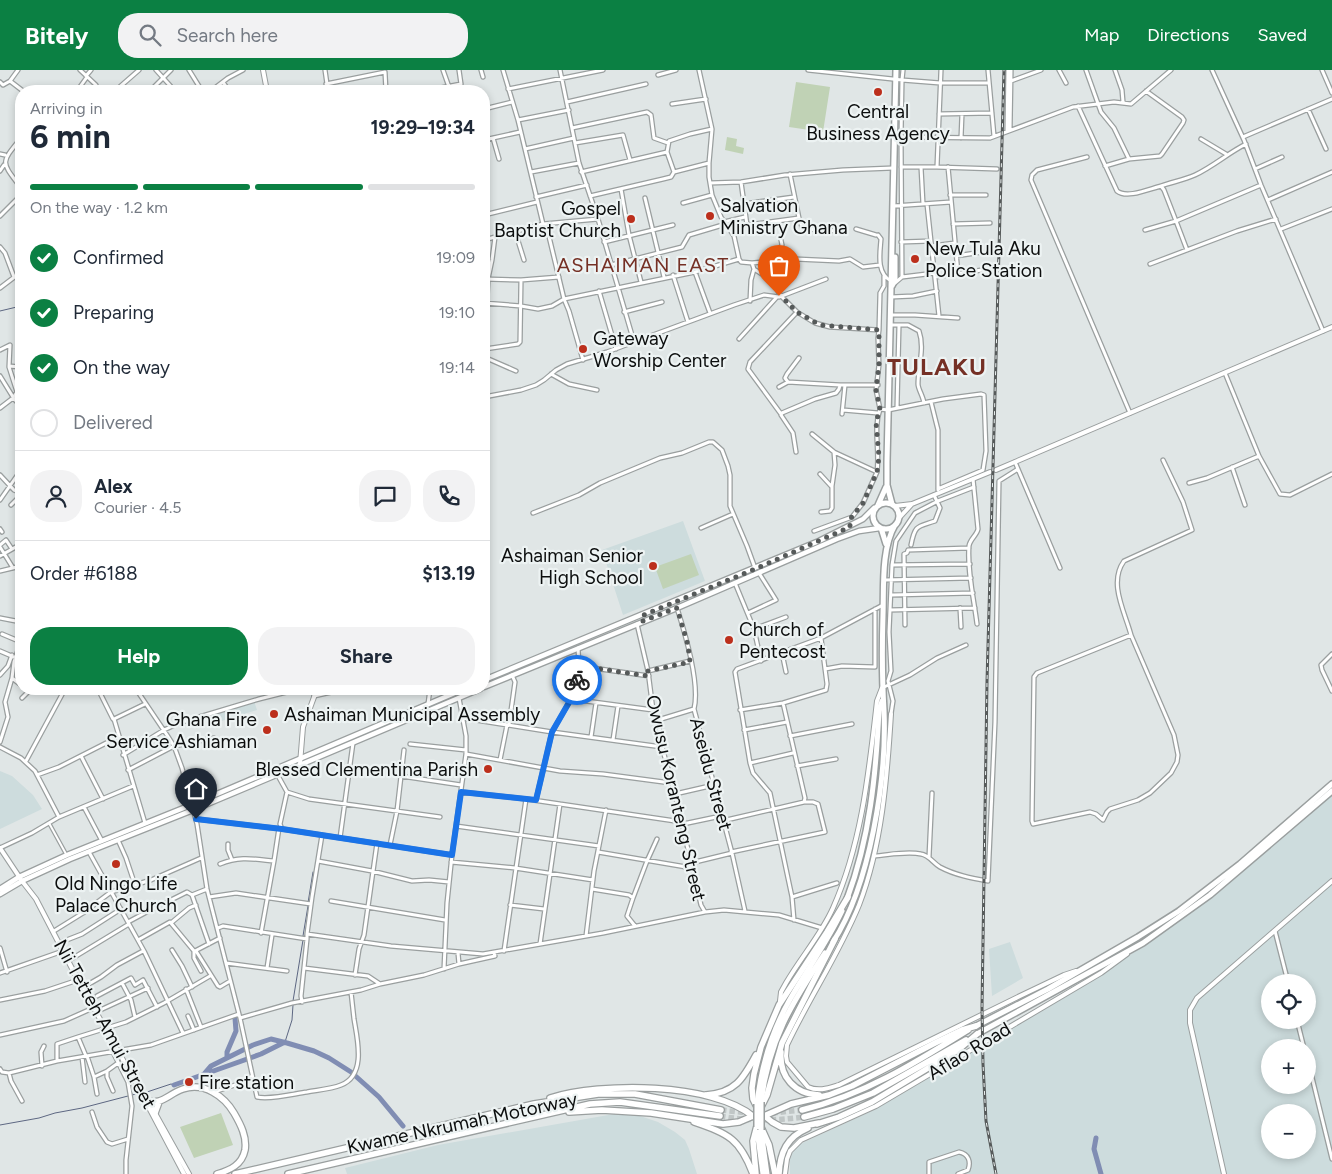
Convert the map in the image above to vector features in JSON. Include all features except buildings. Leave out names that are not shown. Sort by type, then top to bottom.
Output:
[{"type":"highway","points":[[547,1115],[602,1110],[650,1113],[723,1124],[739,1122],[753,1116],[759,1111],[767,1095],[782,1043],[835,939],[860,883],[868,856],[875,820],[882,765],[884,709],[882,698],[883,605],[887,546],[899,518],[887,485],[891,284],[895,273],[892,248],[894,168],[897,137],[896,70]]},
{"type":"highway","points":[[887,485],[872,513],[874,522],[881,528],[887,546]]},
{"type":"highway","points":[[876,507],[883,503],[894,505]]},
{"type":"highway","points":[[881,528],[888,529],[895,525]]},
{"type":"highway","points":[[763,1174],[757,1142],[757,1104],[764,1073],[784,1020],[838,919],[860,862],[876,772],[879,710],[882,698]]},
{"type":"highway","name":"Aflao Road","points":[[1332,784],[1240,864],[1193,901],[1155,927],[976,1026],[909,1066],[864,1089],[803,1113],[833,1109],[873,1093],[1143,942],[1210,895],[1332,791]]},
{"type":"highway","points":[[701,1095],[726,1092],[736,1085],[746,1073],[761,1047],[779,1005],[848,897]]},
{"type":"highway","points":[[815,965],[835,939]]},
{"type":"highway","points":[[754,1174],[753,1141],[758,1122],[764,1116],[791,1104],[829,1095],[852,1086],[934,1043],[962,1030],[976,1026]]},
{"type":"highway","points":[[777,1174],[781,1154],[786,1145],[803,1130],[872,1102],[958,1050],[977,1034]]},
{"type":"highway","points":[[782,1043],[782,1069],[786,1079],[800,1091],[811,1095],[829,1095]]},
{"type":"highway","points":[[761,1047],[752,1088],[753,1099],[759,1111],[781,1126],[794,1128],[820,1123]]},
{"type":"highway","points":[[764,1073],[760,1122],[767,1174]]},
{"type":"highway","points":[[146,1101],[159,1102],[184,1088],[200,1087],[214,1092],[225,1100],[244,1132],[246,1145],[243,1156],[238,1164],[230,1170],[217,1174]]},
{"type":"highway","points":[[534,1104],[568,1093],[602,1088],[628,1087],[701,1095],[740,1108],[753,1116],[769,1145],[777,1174]]},
{"type":"highway","name":"Kwame Nkrumah Motorway","points":[[235,1174],[534,1104],[598,1094],[636,1094],[720,1113],[620,1102],[590,1104],[288,1174]]},
{"type":"highway","points":[[155,1113],[159,1102]]},
{"type":"highway","points":[[678,1117],[710,1128],[731,1138],[740,1147],[754,1174]]},
{"type":"highway","points":[[363,1144],[366,1157]]},
{"type":"highway","points":[[299,1174],[307,1170]]},
{"type":"main road","points":[[490,684],[734,583],[850,527],[868,516],[876,507]]},
{"type":"main road","points":[[490,677],[544,654],[837,539],[859,531],[881,528]]},
{"type":"main road","points":[[641,616],[643,621]]},
{"type":"main road","points":[[544,654],[546,660]]},
{"type":"main road","points":[[0,894],[20,879],[89,852],[300,758],[450,695]]},
{"type":"main road","points":[[0,889],[67,855],[145,823],[277,774],[466,695]]},
{"type":"street","points":[[1,85],[10,81],[18,70]]},
{"type":"street","points":[[80,70],[96,85]]},
{"type":"street","points":[[81,85],[91,70]]},
{"type":"street","points":[[122,85],[138,70]]},
{"type":"street","points":[[156,70],[170,85]]},
{"type":"street","points":[[156,85],[171,70]]},
{"type":"street","points":[[189,70],[198,85]]},
{"type":"street","points":[[219,85],[243,70]]},
{"type":"street","points":[[262,70],[266,85]]},
{"type":"street","points":[[325,70],[326,84],[384,71],[385,85]]},
{"type":"street","points":[[443,70],[448,85]]},
{"type":"street","points":[[457,85],[461,84],[459,70]]},
{"type":"street","points":[[482,70],[483,77]]},
{"type":"street","points":[[503,70],[518,120],[537,202],[583,360]]},
{"type":"street","points":[[560,70],[578,163],[598,219],[634,342]]},
{"type":"street","points":[[508,89],[603,70]]},
{"type":"street","points":[[658,75],[676,70]]},
{"type":"street","points":[[699,70],[712,129],[709,163],[712,195],[725,223],[734,236],[739,260]]},
{"type":"street","points":[[808,70],[896,80],[940,83],[989,83]]},
{"type":"street","points":[[902,277],[901,167],[897,137],[903,70]]},
{"type":"street","points":[[936,167],[941,70]]},
{"type":"street","points":[[988,70],[994,136]]},
{"type":"street","points":[[1008,130],[1011,81],[1009,70]]},
{"type":"street","points":[[1008,130],[1009,70]]},
{"type":"street","points":[[1011,81],[1041,70]]},
{"type":"street","points":[[1059,70],[1066,83]]},
{"type":"street","points":[[1086,70],[1102,115],[1114,128],[1129,159]]},
{"type":"street","points":[[1115,70],[1122,90],[1123,102]]},
{"type":"street","points":[[897,137],[986,138],[1068,108],[1123,102],[1131,104],[1166,71],[1171,70]]},
{"type":"street","points":[[1212,70],[1243,136],[1261,185],[1323,331]]},
{"type":"street","points":[[1322,70],[1332,93]]},
{"type":"street","points":[[10,81],[15,85]]},
{"type":"street","points":[[567,102],[646,84]]},
{"type":"street","points":[[1105,166],[1129,159],[1160,156],[1184,120],[1146,91]]},
{"type":"street","points":[[672,104],[706,99]]},
{"type":"street","points":[[1243,136],[1332,100]]},
{"type":"street","points":[[490,108],[512,102]]},
{"type":"street","points":[[1078,106],[1119,194],[1161,186],[1194,176],[1223,158],[1226,154],[1246,144]]},
{"type":"street","points":[[1308,109],[1326,149]]},
{"type":"street","points":[[518,120],[569,110]]},
{"type":"street","points":[[572,128],[647,112],[651,115],[654,138],[668,142],[712,129]]},
{"type":"street","points":[[938,114],[992,113]]},
{"type":"street","points":[[962,114],[962,138]]},
{"type":"street","points":[[490,139],[520,132]]},
{"type":"street","points":[[574,143],[623,135],[630,160]]},
{"type":"street","points":[[494,138],[498,159]]},
{"type":"street","points":[[525,149],[574,138]]},
{"type":"street","points":[[1201,139],[1226,154]]},
{"type":"street","points":[[668,142],[667,152],[674,172]]},
{"type":"street","points":[[15,145],[6,155],[5,164],[7,171],[15,180]]},
{"type":"street","points":[[581,172],[667,152]]},
{"type":"street","points":[[0,154],[6,155]]},
{"type":"street","points":[[1087,157],[1037,170],[1032,175],[1031,180],[1130,414]]},
{"type":"street","points":[[1255,169],[1282,157]]},
{"type":"street","points":[[531,172],[578,163]]},
{"type":"street","points":[[590,196],[671,177],[674,172],[709,163]]},
{"type":"street","points":[[0,171],[5,164]]},
{"type":"street","points":[[901,167],[997,169]]},
{"type":"street","points":[[921,167],[939,316]]},
{"type":"street","points":[[948,167],[958,273]]},
{"type":"street","points":[[710,183],[741,182],[790,174],[894,168]]},
{"type":"street","points":[[1268,200],[1332,172]]},
{"type":"street","points":[[790,174],[802,227],[806,229],[838,231]]},
{"type":"street","points":[[741,182],[746,224],[749,226],[799,218]]},
{"type":"street","points":[[536,196],[587,185]]},
{"type":"street","points":[[1145,230],[1176,221],[1261,185]]},
{"type":"street","points":[[1161,186],[1187,250]]},
{"type":"street","points":[[621,189],[640,282]]},
{"type":"street","points":[[683,203],[712,195]]},
{"type":"street","points":[[950,195],[986,196]]},
{"type":"street","points":[[743,204],[794,197]]},
{"type":"street","points":[[645,198],[664,277]]},
{"type":"street","points":[[0,216],[15,201]]},
{"type":"street","points":[[490,214],[537,202]]},
{"type":"street","points":[[893,206],[951,202]]},
{"type":"street","points":[[1280,230],[1332,209]]},
{"type":"street","points":[[611,265],[682,247],[689,235],[745,217]]},
{"type":"street","points":[[490,238],[544,224],[598,219]]},
{"type":"street","points":[[1150,264],[1237,231],[1276,220]]},
{"type":"street","points":[[953,224],[990,223]]},
{"type":"street","points":[[604,242],[673,225]]},
{"type":"street","points":[[814,531],[850,519],[863,503],[877,472],[879,457],[876,422],[879,411],[876,390],[878,385],[880,293],[884,286],[884,276],[880,264],[881,239],[877,235],[856,229]]},
{"type":"street","points":[[515,231],[524,260]]},
{"type":"street","points":[[490,266],[495,237]]},
{"type":"street","points":[[772,260],[782,245],[781,240]]},
{"type":"street","points":[[901,242],[931,241]]},
{"type":"street","points":[[932,246],[955,243]]},
{"type":"street","points":[[0,247],[5,253],[14,277],[0,288]]},
{"type":"street","points":[[892,248],[901,247]]},
{"type":"street","points":[[956,256],[982,252]]},
{"type":"street","points":[[490,303],[542,309],[564,299],[673,275],[695,272],[739,260],[744,263],[752,263],[772,260],[850,260],[863,267],[880,264]]},
{"type":"street","points":[[752,263],[754,269],[771,280],[779,296],[797,312],[820,325],[879,330]]},
{"type":"street","points":[[750,301],[751,277],[754,269]]},
{"type":"street","points":[[884,276],[891,284],[902,277],[982,270]]},
{"type":"street","points":[[695,272],[710,313]]},
{"type":"street","points":[[673,275],[688,322]]},
{"type":"street","points":[[490,279],[521,280],[559,277]]},
{"type":"street","points":[[490,396],[536,385],[567,364],[616,349],[710,313],[764,295],[779,296],[826,279]]},
{"type":"street","points":[[490,348],[518,344],[520,339],[521,280]]},
{"type":"street","points":[[599,291],[616,349]]},
{"type":"street","points":[[891,297],[913,296],[937,291]]},
{"type":"street","points":[[739,339],[779,296]]},
{"type":"street","points":[[624,312],[662,302]]},
{"type":"street","points":[[796,452],[793,433],[748,369],[750,362],[797,312]]},
{"type":"street","points":[[890,315],[958,318]]},
{"type":"street","points":[[890,325],[912,327],[919,331],[921,350],[918,385],[923,394],[924,403]]},
{"type":"street","points":[[897,408],[899,325]]},
{"type":"street","points":[[996,470],[1332,327]]},
{"type":"street","points":[[0,350],[10,345],[9,366],[15,386]]},
{"type":"street","points":[[788,382],[786,374],[799,358]]},
{"type":"street","points":[[490,360],[516,371]]},
{"type":"street","points":[[9,366],[15,367]]},
{"type":"street","points":[[1225,373],[1260,456],[1280,494],[1290,495],[1332,474]]},
{"type":"street","points":[[551,374],[569,384],[597,390]]},
{"type":"street","points":[[0,376],[15,399]]},
{"type":"street","points":[[779,387],[788,382],[878,385]]},
{"type":"street","points":[[781,414],[815,399],[836,393],[843,385]]},
{"type":"street","points":[[843,385],[842,412],[888,410],[943,399],[984,395],[986,451],[983,470],[912,504],[899,518]]},
{"type":"street","points":[[0,408],[15,394]]},
{"type":"street","points":[[911,545],[913,534],[917,528],[922,524],[935,521],[940,509],[937,492],[938,430],[932,402]]},
{"type":"street","points":[[812,434],[834,452],[877,472]]},
{"type":"street","points":[[533,513],[580,495],[600,483],[660,458],[682,453],[713,442],[722,450],[728,466],[730,475],[729,504],[757,571],[776,600],[748,613]]},
{"type":"street","points":[[821,512],[830,511],[832,508],[834,452]]},
{"type":"street","points":[[1189,484],[1260,456]]},
{"type":"street","points":[[1131,635],[1036,673],[1034,677],[1033,824],[1090,812],[1103,820],[1110,809],[1138,800],[1150,793],[1167,778],[1174,768],[1178,755],[1174,735],[1131,635],[1117,588],[1120,568],[1124,561],[1192,530],[1183,502],[1163,460]]},
{"type":"street","points":[[1015,462],[1060,568]]},
{"type":"street","points":[[1232,467],[1245,505]]},
{"type":"street","points":[[974,487],[938,501],[912,517],[896,539],[891,581],[889,645],[891,671],[889,685],[893,701],[888,762],[874,856],[917,853],[929,858],[948,871],[988,882],[995,713],[999,482],[1018,469]]},
{"type":"street","points":[[937,492],[990,472]]},
{"type":"street","points":[[820,474],[832,486]]},
{"type":"street","points":[[0,475],[15,491]]},
{"type":"street","points":[[973,479],[978,532],[970,542],[969,548],[977,624]]},
{"type":"street","points":[[0,500],[15,480]]},
{"type":"street","points":[[11,505],[15,501]]},
{"type":"street","points":[[894,505],[912,504]]},
{"type":"street","points":[[701,528],[733,514]]},
{"type":"street","points":[[850,519],[850,527]]},
{"type":"street","points":[[0,571],[13,568],[0,546],[6,540],[12,549]]},
{"type":"street","points":[[0,556],[15,547]]},
{"type":"street","points":[[905,625],[903,554],[907,553],[908,550],[969,548]]},
{"type":"street","points":[[892,566],[970,564]]},
{"type":"street","points":[[885,580],[971,578]]},
{"type":"street","points":[[734,583],[754,629],[761,661]]},
{"type":"street","points":[[892,595],[973,594]]},
{"type":"street","points":[[794,920],[792,897],[770,793],[755,776],[750,764],[740,710],[736,670],[821,638],[883,605]]},
{"type":"street","name":"Aseidu Street","points":[[677,608],[688,645],[696,698],[694,709],[745,911]]},
{"type":"street","points":[[960,608],[961,627]]},
{"type":"street","points":[[890,610],[975,608]]},
{"type":"street","points":[[875,609],[883,617]]},
{"type":"street","points":[[825,670],[842,666],[875,667],[875,609]]},
{"type":"street","points":[[754,629],[786,617]]},
{"type":"street","points":[[0,618],[15,621]]},
{"type":"street","name":"Owusu Koranteng Street","points":[[636,624],[648,673],[653,710],[658,720],[662,747],[701,905],[705,912]]},
{"type":"street","points":[[2,634],[15,639]]},
{"type":"street","points":[[740,710],[782,703],[826,690],[827,684],[821,638]]},
{"type":"street","points":[[779,1005],[781,992],[822,928],[848,872],[864,799],[877,701],[882,688],[910,675],[937,658],[966,645]]},
{"type":"street","points":[[536,800],[552,732],[571,699],[576,686],[579,666],[578,648]]},
{"type":"street","points":[[0,651],[14,656]]},
{"type":"street","points":[[782,653],[786,672]]},
{"type":"street","points":[[1332,654],[1321,665],[1332,691]]},
{"type":"street","points":[[0,675],[14,656]]},
{"type":"street","points":[[0,742],[8,717],[5,702],[12,678],[14,656]]},
{"type":"street","points":[[579,666],[648,673],[690,662]]},
{"type":"street","points":[[500,760],[516,682],[513,675],[510,676]]},
{"type":"street","points":[[26,761],[60,695]]},
{"type":"street","points":[[101,695],[114,720],[145,823]]},
{"type":"street","points":[[140,695],[174,746],[182,768],[196,819],[206,889],[218,928],[240,1016],[256,1095],[261,1098],[311,1091],[342,1085],[350,1079],[357,1065],[359,1042],[354,1022],[351,992]]},
{"type":"street","points":[[123,755],[164,730],[200,716],[277,695]]},
{"type":"street","points":[[300,764],[303,727],[314,696],[318,695]]},
{"type":"street","points":[[428,705],[429,695]]},
{"type":"street","points":[[444,969],[445,920],[466,752],[464,718],[459,698]]},
{"type":"street","points":[[571,699],[653,710]]},
{"type":"street","points":[[0,700],[5,702]]},
{"type":"street","points":[[591,738],[596,703]]},
{"type":"street","points":[[782,703],[798,766],[805,798],[804,802]]},
{"type":"street","points":[[114,720],[145,704]]},
{"type":"street","points":[[613,740],[618,706]]},
{"type":"street","points":[[658,720],[694,709]]},
{"type":"street","points":[[464,718],[662,747]]},
{"type":"street","points":[[744,730],[787,722]]},
{"type":"street","points":[[790,736],[852,724]]},
{"type":"street","points":[[37,775],[118,737]]},
{"type":"street","points":[[128,770],[174,746],[214,738]]},
{"type":"street","points":[[340,838],[346,805],[353,742]]},
{"type":"street","points":[[410,744],[466,752],[542,768],[671,783]]},
{"type":"street","points":[[0,746],[26,761],[37,775],[59,817]]},
{"type":"street","points":[[390,845],[397,811],[404,750]]},
{"type":"street","points":[[750,764],[794,753]]},
{"type":"street","points":[[81,756],[103,798]]},
{"type":"street","points":[[798,766],[836,759]]},
{"type":"street","points":[[261,933],[287,792],[277,774]]},
{"type":"street","points":[[402,776],[461,785]]},
{"type":"street","points":[[675,794],[714,785]]},
{"type":"street","points":[[0,848],[32,833],[59,817],[133,786]]},
{"type":"street","points":[[287,792],[309,799],[440,817]]},
{"type":"street","points":[[461,792],[536,800],[682,823],[721,816]]},
{"type":"street","points":[[929,858],[932,793]]},
{"type":"street","points":[[504,950],[526,799]]},
{"type":"street","points":[[691,863],[825,832],[818,804],[813,802],[804,802],[722,821]]},
{"type":"street","points":[[540,944],[560,804]]},
{"type":"street","points":[[84,806],[102,841]]},
{"type":"street","points":[[586,936],[592,880],[606,810]]},
{"type":"street","points":[[196,819],[281,829],[452,855]]},
{"type":"street","points":[[49,823],[67,855]]},
{"type":"street","points":[[456,826],[599,846]]},
{"type":"street","points":[[302,1002],[300,996],[307,934],[322,835]]},
{"type":"street","points":[[118,839],[135,885]]},
{"type":"street","points":[[635,926],[627,916],[657,839]]},
{"type":"street","points":[[355,975],[377,843]]},
{"type":"street","points":[[228,844],[232,860]]},
{"type":"street","name":"Nii Tetteh Amui Street","points":[[0,848],[20,879],[36,899],[93,1008],[189,1174]]},
{"type":"street","points":[[89,852],[144,951],[183,1034]]},
{"type":"street","points":[[598,852],[692,868]]},
{"type":"street","name":"Aflao Road","points":[[874,856],[859,906],[796,1026],[788,1045],[787,1062],[808,1087],[817,1090],[839,1085],[1064,975],[1080,970]]},
{"type":"street","points":[[54,931],[84,913],[111,892],[159,877],[201,858]]},
{"type":"street","points":[[220,864],[245,858],[274,861]]},
{"type":"street","points":[[318,861],[412,881],[449,882]]},
{"type":"street","points":[[451,862],[515,868],[592,880]]},
{"type":"street","points":[[1224,1174],[1190,1023],[1190,1010],[1197,998],[1332,880]]},
{"type":"street","points":[[792,897],[837,883]]},
{"type":"street","points":[[192,895],[206,889]]},
{"type":"street","points":[[592,889],[626,894],[633,898]]},
{"type":"street","points":[[167,902],[187,892],[192,895],[209,944]]},
{"type":"street","points":[[209,897],[236,893],[311,904]]},
{"type":"street","points":[[331,901],[445,920]]},
{"type":"street","points":[[510,904],[544,909]]},
{"type":"street","points":[[138,940],[169,922],[171,923],[196,905]]},
{"type":"street","points":[[68,961],[154,908]]},
{"type":"street","points":[[60,943],[82,934],[121,909]]},
{"type":"street","points":[[307,934],[444,952],[494,953],[705,912],[724,910],[779,915],[822,928]]},
{"type":"street","points":[[171,923],[195,951],[218,986],[220,987],[230,981]]},
{"type":"street","points":[[218,928],[223,926],[307,939]]},
{"type":"street","points":[[1275,931],[1286,974]]},
{"type":"street","points":[[267,968],[272,935]]},
{"type":"street","points":[[195,951],[220,938]]},
{"type":"street","name":"Aflao Road","points":[[785,1174],[790,1151],[804,1138],[876,1106],[910,1087],[1101,972],[1143,942]]},
{"type":"street","points":[[0,948],[7,972]]},
{"type":"street","points":[[172,950],[192,987]]},
{"type":"street","points":[[0,974],[63,951]]},
{"type":"street","points":[[82,988],[117,965],[144,951]]},
{"type":"street","points":[[195,951],[194,958],[201,971]]},
{"type":"street","points":[[458,953],[459,964]]},
{"type":"street","points":[[0,1070],[5,1074],[85,1056],[151,1045],[201,1027],[240,1016],[424,975],[494,956],[494,953]]},
{"type":"street","points":[[226,962],[287,971]]},
{"type":"street","points":[[304,968],[368,976],[380,984]]},
{"type":"street","points":[[57,1062],[57,1044],[121,1024],[157,1007],[210,976]]},
{"type":"street","points":[[97,996],[131,978],[134,985],[143,980],[157,1007]]},
{"type":"street","points":[[0,1000],[45,991],[78,980]]},
{"type":"street","points":[[122,982],[130,997],[135,1017]]},
{"type":"street","points":[[96,1012],[148,988]]},
{"type":"street","points":[[186,990],[201,1027]]},
{"type":"street","points":[[0,1035],[64,1021],[93,1008]]},
{"type":"street","points":[[188,1016],[194,1030]]},
{"type":"street","points":[[78,1037],[94,1077],[97,1094]]},
{"type":"street","points":[[42,1066],[41,1052],[44,1046]]},
{"type":"street","points":[[113,1052],[128,1082],[132,1104],[126,1174]]},
{"type":"street","points":[[85,1056],[85,1082]]},
{"type":"street","points":[[94,1077],[118,1063]]},
{"type":"street","points":[[107,1071],[106,1078],[113,1091]]},
{"type":"street","points":[[9,1073],[11,1081],[22,1101]]},
{"type":"street","points":[[214,1092],[252,1076]]},
{"type":"street","points":[[128,1082],[135,1081]]},
{"type":"street","points":[[1316,1094],[1332,1159]]},
{"type":"street","points":[[146,1101],[184,1174]]},
{"type":"street","points":[[92,1112],[107,1142],[112,1144],[128,1139]]},
{"type":"street","points":[[929,1174],[930,1162],[959,1152],[967,1156],[970,1160],[970,1166],[968,1170],[958,1174]]},
{"type":"shaded area","name":"Ashaiman Senior High School","points":[[683,521],[705,581],[623,615],[602,550]]},
{"type":"shaded area","points":[[254,701],[257,710],[218,722],[216,713]]},
{"type":"shaded area","points":[[0,771],[12,776],[33,795],[42,809],[0,829]]},
{"type":"shaded area","points":[[1332,794],[1332,1174],[790,1174],[790,1156],[798,1145],[874,1110],[1124,959],[1215,894]]},
{"type":"shaded area","points":[[1010,942],[1023,978],[992,996],[989,949]]},
{"type":"shaded area","points":[[614,1114],[637,1115],[658,1122],[675,1132],[685,1140],[697,1174],[347,1174],[345,1168],[438,1145]]},
{"type":"green space","points":[[796,82],[830,87],[823,132],[789,127]]},
{"type":"green space","points":[[727,137],[737,139],[736,146],[744,148],[743,154],[725,150]]},
{"type":"green space","points":[[691,554],[699,575],[663,589],[655,567]]},
{"type":"green space","points":[[221,1113],[233,1145],[194,1158],[180,1127]]},
{"type":"waterway","points":[[0,311],[15,307]]},
{"type":"waterway","points":[[308,903],[313,872]]},
{"type":"waterway","points":[[303,936],[308,906]]},
{"type":"waterway","points":[[293,1001],[303,940]]},
{"type":"waterway","points":[[285,1042],[292,1020],[293,1005]]},
{"type":"waterway","points":[[227,1057],[227,1052],[236,1031],[235,1018]]},
{"type":"waterway","points":[[205,1073],[211,1066],[253,1045],[271,1039],[287,1043],[314,1051],[351,1072],[379,1097],[403,1126]]},
{"type":"waterway","points":[[174,1085],[261,1054],[285,1042]]},
{"type":"waterway","points":[[144,1093],[171,1084],[174,1085]]},
{"type":"waterway","points":[[132,1095],[140,1093]]},
{"type":"waterway","points":[[0,1125],[39,1118],[128,1096]]},
{"type":"waterway","points":[[1096,1138],[1094,1149],[1101,1174]]},
{"type":"tunnel","points":[[721,1110],[748,1113]]},
{"type":"tunnel","points":[[772,1113],[802,1110]]},
{"type":"tunnel","points":[[720,1116],[762,1120],[804,1117]]},
{"type":"railway","points":[[996,1174],[986,1121],[982,1008],[987,682],[1004,70]]},
{"type":"way so far","points":[[577,680],[579,666],[649,676],[648,671],[690,662],[688,645],[677,608],[643,621],[641,616],[850,527],[850,519],[863,503],[877,472],[879,457],[876,422],[880,409],[876,390],[879,365],[879,330],[820,325],[797,312],[779,296]]},
{"type":"place","name":"Central Business Agency","points":[[878,92]]},
{"type":"place","name":"Salvation Ministry Ghana","points":[[710,216]]},
{"type":"place","name":"Gospel Baptist Church","points":[[631,219]]},
{"type":"place","name":"New Tula Aku Police Station","points":[[915,259]]},
{"type":"place","name":"Gateway Worship Center","points":[[583,349]]},
{"type":"place","name":"Ashaiman Senior High School","points":[[653,566]]},
{"type":"place","name":"Church of Pentecost","points":[[729,640]]},
{"type":"place","name":"Ashaiman Municipal Assembly","points":[[274,714]]},
{"type":"place","name":"Ghana Fire Service Ashiaman","points":[[267,730]]},
{"type":"place","name":"Blessed Clementina Parish","points":[[488,769]]},
{"type":"place","name":"Old Ningo Life Palace Church","points":[[116,864]]},
{"type":"place","name":"Fire station","points":[[189,1082]]},
{"type":"district","name":"ASHAIMAN EAST","points":[[643,265]]},
{"type":"district","name":"TULAKU","points":[[937,366]]},
{"type":"route","points":[[196,819],[282,829],[452,855],[461,792],[536,800],[552,732],[571,699],[577,680]]}]
